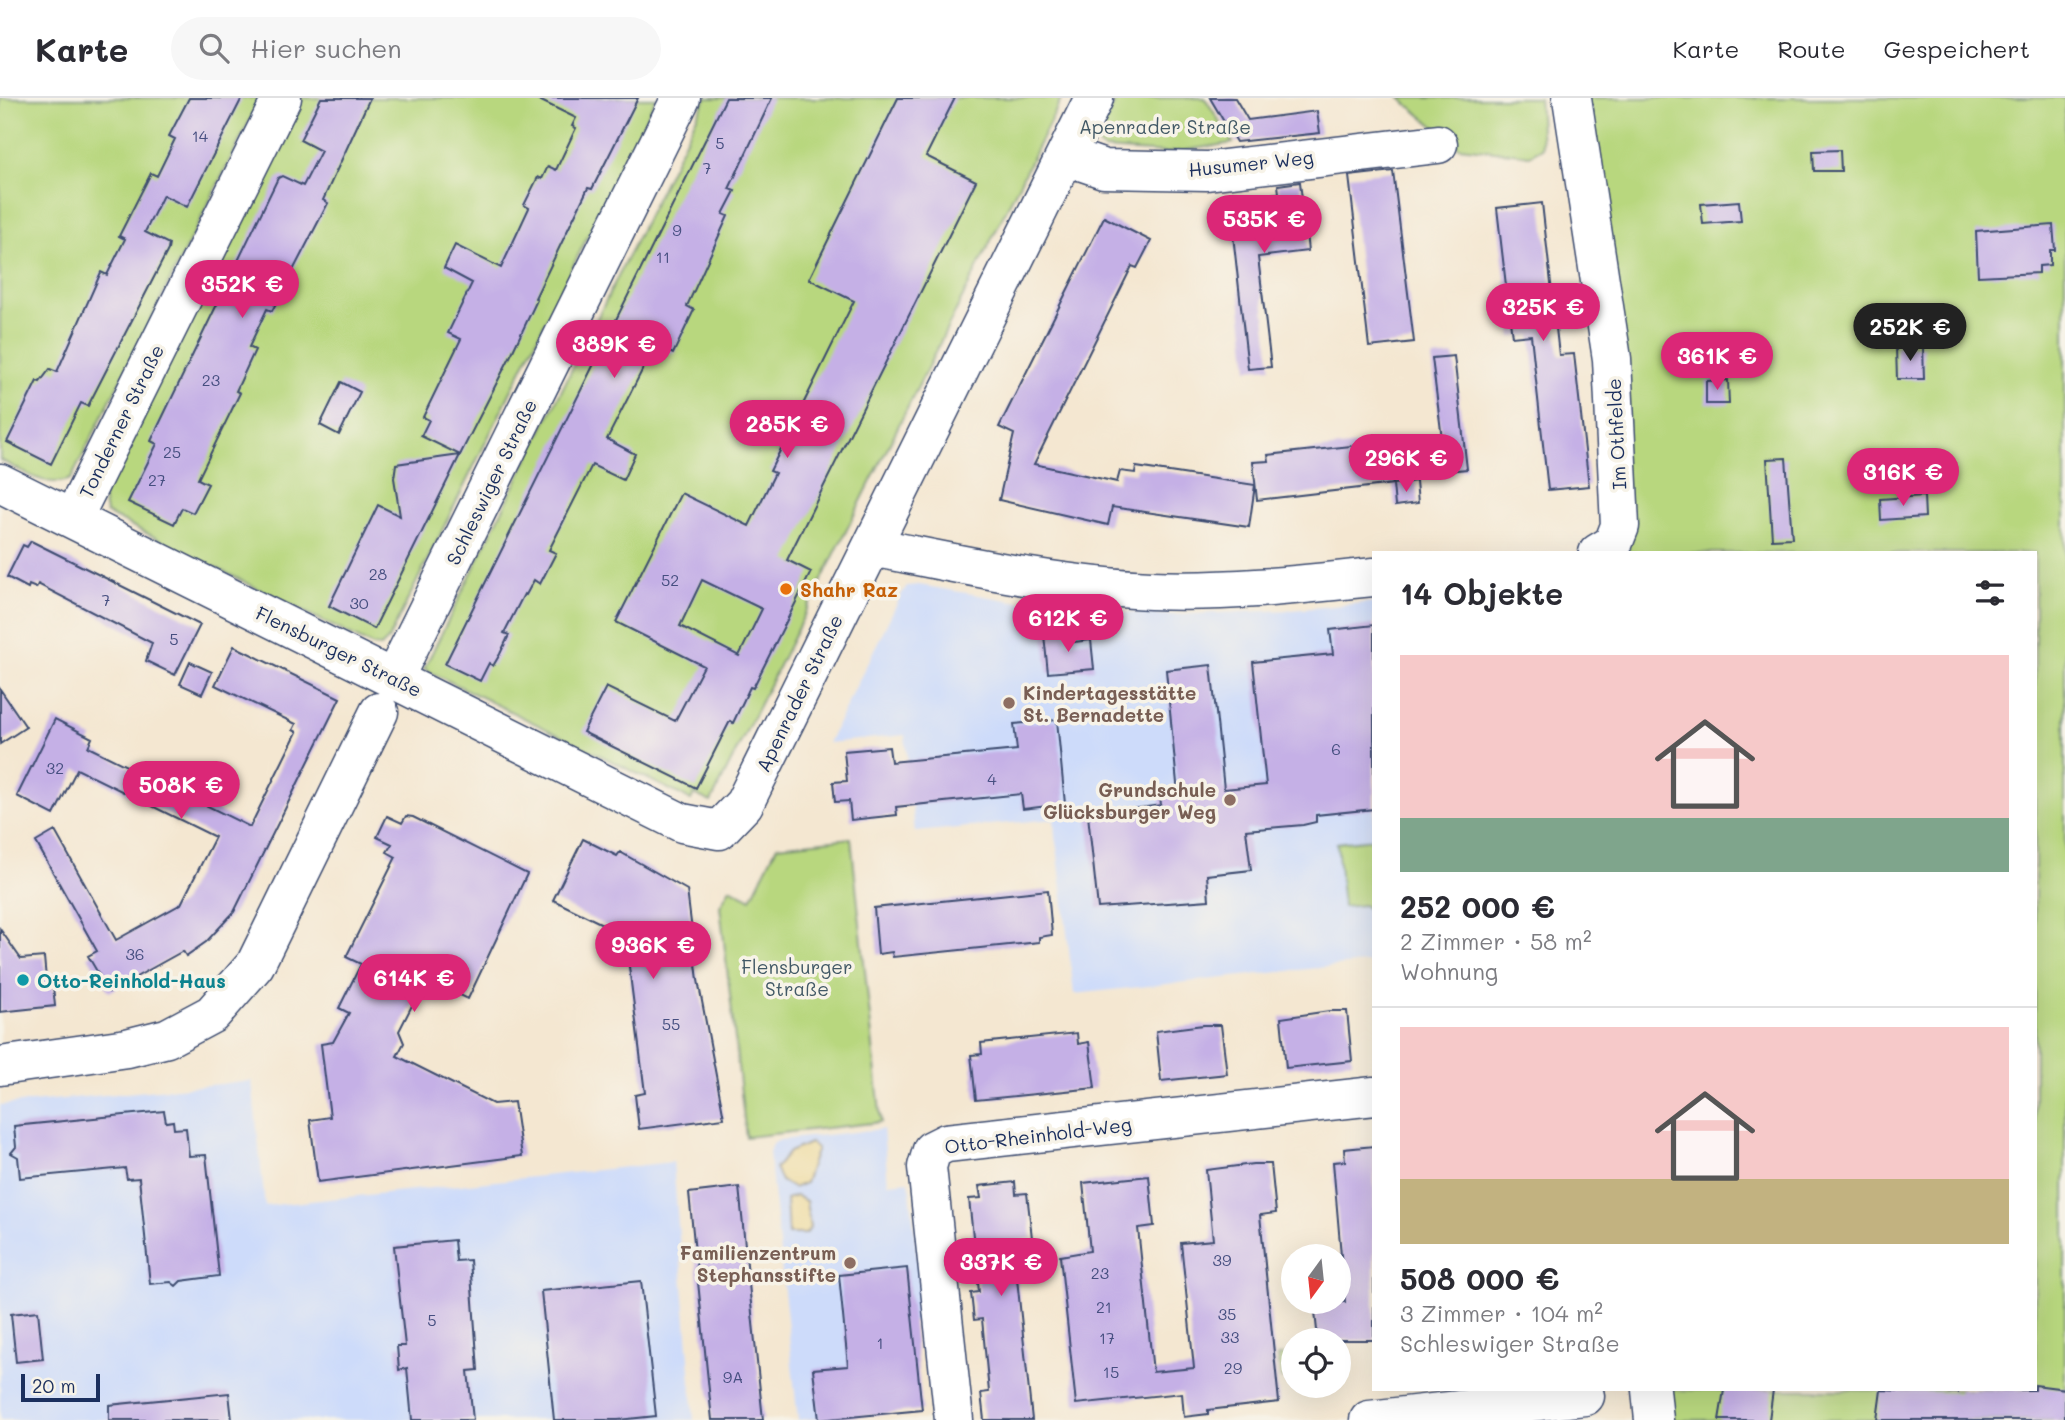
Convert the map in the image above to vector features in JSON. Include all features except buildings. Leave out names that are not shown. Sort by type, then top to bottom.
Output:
[{"type":"street","name":"Tonderner Straße","points":[[73,518],[282,98]]},
{"type":"street","name":"Schleswiger Straße","points":[[0,1066],[127,1048],[167,1038],[212,1014],[255,965],[681,98]]},
{"type":"street","name":"Apenrader Straße","points":[[719,830],[744,804],[1094,98]]},
{"type":"street","name":"Im Othfelde","points":[[1572,98],[1612,359],[1620,526],[1613,544],[1601,551]]},
{"type":"street","name":"Husumer Weg","points":[[1066,156],[1104,169],[1207,171],[1438,144]]},
{"type":"street","name":"Flensburger Straße","points":[[0,483],[73,518],[386,695],[682,823],[719,830]]},
{"type":"street","points":[[872,547],[1066,583],[1150,590],[1245,590],[1372,577]]},
{"type":"street","name":"Otto-Rheinhold-Weg","points":[[954,1420],[927,1167],[932,1150],[946,1143],[1372,1096]]},
{"type":"street","points":[[1651,1391],[1654,1420]]},
{"type":"street","points":[[1369,1420],[1585,1396]]},
{"type":"shaded area","name":"Grundschule Glücksburger Weg","points":[[919,585],[1049,607],[1169,615],[1292,610],[1372,602],[1372,962],[1074,994],[1054,819],[915,832],[905,735],[828,743],[907,586]]},
{"type":"shaded area","points":[[252,1081],[265,1206],[673,1162],[694,1420],[0,1420],[0,1105]]},
{"type":"shaded area","name":"Familienzentrum Stephansstifte","points":[[883,1129],[888,1183],[909,1181],[924,1320],[912,1322],[922,1410],[798,1420],[769,1152],[772,1144],[780,1140]]},
{"type":"green space","points":[[0,98],[261,98],[71,479],[62,482],[34,477],[0,460]]},
{"type":"green space","points":[[295,98],[656,98],[388,640],[381,647],[373,646],[106,513],[102,492]]},
{"type":"green space","points":[[706,98],[1062,98],[711,802],[694,794],[691,800],[424,669]]},
{"type":"green space","name":"Apenrader Straße","points":[[1117,98],[1205,98],[1233,143],[1167,153],[1104,149],[1099,146],[1099,134]]},
{"type":"green space","points":[[1400,98],[1539,98],[1542,148],[1530,155],[1459,147]]},
{"type":"green space","points":[[1572,98],[2065,98],[2065,1420],[1654,1420],[1651,1391],[2037,1391],[2037,551],[1601,551],[1613,544]]},
{"type":"green space","name":"Flensburger Straße","points":[[851,838],[881,1122],[746,1137],[720,906],[730,888],[751,899],[777,846]]},
{"type":"green space","points":[[1372,839],[1372,912],[1363,905],[1343,907],[1337,843]]},
{"type":"green space","points":[[1278,1356],[1281,1356],[1281,1379]]},
{"type":"sand","points":[[810,1143],[817,1148],[805,1183],[793,1188],[781,1181],[775,1169],[789,1152]]},
{"type":"sand","points":[[796,1196],[806,1201],[810,1228],[806,1234],[788,1234],[786,1199]]},
{"type":"place","name":"Shahr Raz","points":[[786,589]]},
{"type":"place","name":"Kindertagesstätte St. Bernadette","points":[[1009,703]]},
{"type":"place","name":"Grundschule Glücksburger Weg","points":[[1230,800]]},
{"type":"place","name":"Otto-Reinhold-Haus","points":[[23,980]]},
{"type":"place","name":"Familienzentrum Stephansstifte","points":[[850,1263]]}]
